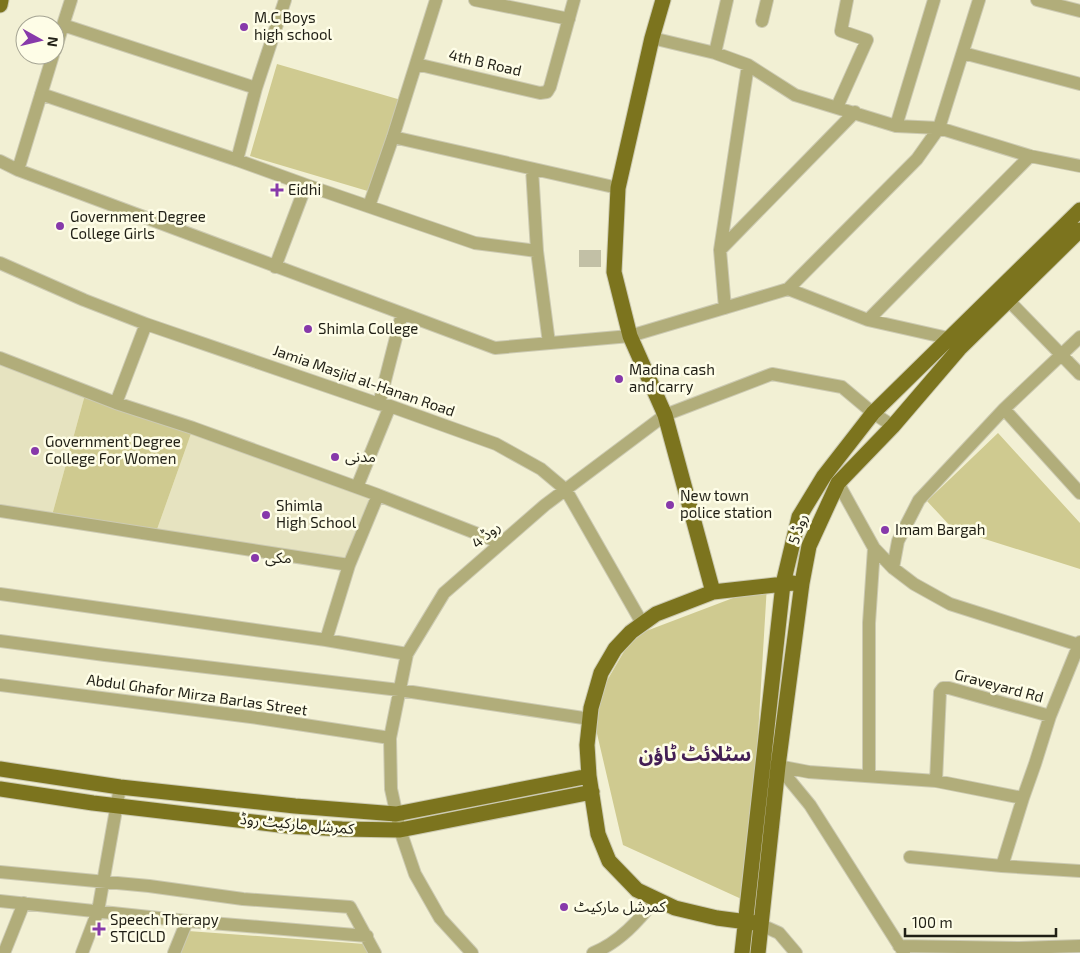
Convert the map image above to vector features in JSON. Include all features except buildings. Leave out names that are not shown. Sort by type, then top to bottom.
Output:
[{"type":"main road","points":[[0,4],[1,0]]},
{"type":"main road","points":[[663,0],[652,38],[618,188],[614,272],[630,336],[665,414],[714,592]]},
{"type":"main road","name":"روڈ 5","points":[[742,953],[783,584],[799,517],[824,476],[873,413],[1080,210]]},
{"type":"main road","name":"روڈ 5","points":[[758,953],[778,766],[802,583],[809,546],[838,482],[893,426],[959,349],[1080,230]]},
{"type":"main road","points":[[762,924],[717,918],[684,910],[656,899],[637,890],[609,861],[598,834],[589,776],[587,745],[591,708],[601,673],[615,649],[642,623],[656,614],[714,592],[802,583]]},
{"type":"main road","name":"کمرشل مارکیٹ روڈ","points":[[0,769],[120,787],[295,806],[396,814],[589,776]]},
{"type":"main road","name":"کمرشل مارکیٹ روڈ","points":[[0,789],[288,826],[400,830],[592,792]]},
{"type":"street","points":[[65,19],[71,0]]},
{"type":"street","points":[[237,160],[256,88],[285,0]]},
{"type":"street","points":[[369,206],[436,0]]},
{"type":"street","points":[[475,0],[569,19],[574,0]]},
{"type":"street","points":[[715,53],[728,0]]},
{"type":"street","points":[[762,21],[767,0]]},
{"type":"street","points":[[837,107],[867,40],[841,31],[847,0]]},
{"type":"street","points":[[896,126],[934,0]]},
{"type":"street","points":[[0,161],[18,170],[495,348],[630,336],[788,289],[918,159],[939,128],[979,0]]},
{"type":"street","points":[[1038,0],[1080,11]]},
{"type":"street","name":"4th B Road","points":[[416,64],[547,92],[569,19]]},
{"type":"street","points":[[65,26],[256,88]]},
{"type":"street","points":[[652,38],[715,53],[748,65],[794,95],[896,126],[939,128],[1030,156],[1080,166]]},
{"type":"street","points":[[963,53],[1080,84]]},
{"type":"street","points":[[18,170],[50,65]]},
{"type":"street","points":[[725,308],[720,250],[748,65]]},
{"type":"street","points":[[41,94],[475,243],[537,252]]},
{"type":"street","points":[[720,250],[855,112]]},
{"type":"street","points":[[393,137],[618,188]]},
{"type":"street","points":[[868,320],[1030,156]]},
{"type":"street","points":[[532,169],[537,252],[549,343]]},
{"type":"street","points":[[275,266],[306,185]]},
{"type":"street","name":"Jamia Masjid al-Hanan Road","points":[[0,263],[84,300],[146,324],[496,444],[541,469],[566,490],[642,623]]},
{"type":"street","points":[[788,289],[868,320],[948,338],[959,349]]},
{"type":"street","points":[[1009,301],[1080,374]]},
{"type":"street","points":[[357,487],[384,405],[402,314]]},
{"type":"street","points":[[116,403],[146,324]]},
{"type":"street","points":[[893,568],[898,541],[919,500],[1004,409],[1080,337]]},
{"type":"street","points":[[0,358],[116,403],[193,428],[357,487],[500,543]]},
{"type":"street","name":"روڈ 4","points":[[472,953],[440,918],[415,874],[400,830],[391,789],[390,738],[407,654],[444,593],[545,505],[665,414],[772,374],[842,387],[873,413],[893,426]]},
{"type":"street","points":[[1004,409],[1080,493]]},
{"type":"street","points":[[838,482],[874,548],[893,568],[914,584],[950,604],[1079,644],[1050,716],[1002,866]]},
{"type":"street","points":[[326,640],[349,565],[378,495]]},
{"type":"street","points":[[0,511],[349,565]]},
{"type":"street","points":[[869,776],[869,623],[874,548]]},
{"type":"street","points":[[0,594],[326,640],[407,654]]},
{"type":"street","points":[[0,641],[399,690],[590,719]]},
{"type":"street","name":"Abdul Ghafor Mirza Barlas Street","points":[[0,685],[258,718],[390,738]]},
{"type":"street","name":"Graveyard Rd","points":[[936,782],[940,692],[943,688],[949,688],[1050,716]]},
{"type":"street","points":[[778,766],[809,772],[936,782],[1023,798]]},
{"type":"street","points":[[778,766],[810,805],[902,950],[1012,950],[1080,946]]},
{"type":"street","points":[[82,953],[98,912],[120,787]]},
{"type":"street","points":[[910,857],[1080,871]]},
{"type":"street","points":[[0,872],[149,886],[243,899],[350,907],[375,953]]},
{"type":"street","points":[[593,953],[606,948],[634,926],[656,899]]},
{"type":"street","points":[[0,901],[187,921],[367,936]]},
{"type":"street","points":[[4,953],[24,903]]},
{"type":"street","points":[[174,953],[187,921]]},
{"type":"street","points":[[762,924],[778,934],[796,953]]},
{"type":"shaded area","points":[[277,64],[401,100],[371,192],[250,156]]},
{"type":"shaded area","name":"Government Degree College For Women","points":[[0,358],[86,391],[51,519],[0,511]]},
{"type":"shaded area","points":[[86,391],[193,428],[155,535],[51,519]]},
{"type":"shaded area","name":"Shimla High School","points":[[193,428],[378,495],[349,565],[155,535]]},
{"type":"shaded area","points":[[998,433],[1080,523],[1080,569],[953,529],[927,501]]},
{"type":"shaded area","points":[[767,585],[748,902],[623,845],[591,708],[633,636]]},
{"type":"shaded area","points":[[188,931],[365,944],[369,953],[180,953]]},
{"type":"place","name":"M.C Boys high school","points":[[244,27]]},
{"type":"place","name":"Eidhi","points":[[277,190]]},
{"type":"place","name":"Government Degree College Girls","points":[[60,226]]},
{"type":"place","name":"Shimla College","points":[[308,329]]},
{"type":"place","name":"Madina cash and carry","points":[[619,379]]},
{"type":"place","name":"Government Degree College For Women","points":[[35,451]]},
{"type":"place","name":"مدنی","points":[[335,457]]},
{"type":"place","name":"New town police station","points":[[670,505]]},
{"type":"place","name":"Shimla High School","points":[[266,515]]},
{"type":"place","name":"Imam Bargah","points":[[885,530]]},
{"type":"place","name":"مکی","points":[[255,558]]},
{"type":"place","name":"کمرشل مارکیٹ","points":[[564,907]]},
{"type":"place","name":"Speech Therapy STCICLD","points":[[99,929]]},
{"type":"district","name":"سٹلائٹ ٹاؤن","points":[[695,754]]}]
